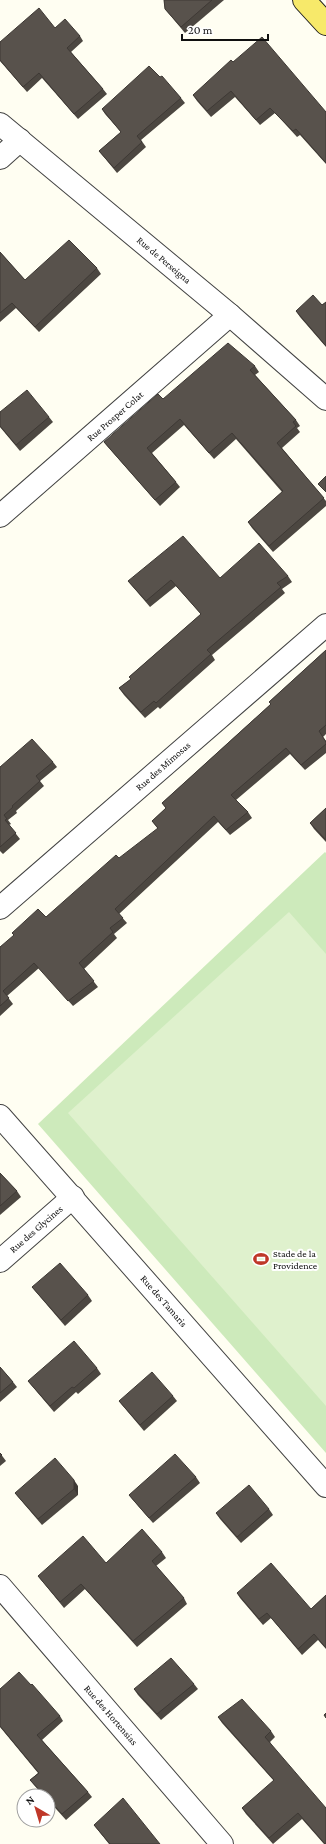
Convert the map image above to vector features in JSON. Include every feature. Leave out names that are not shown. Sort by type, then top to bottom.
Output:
[{"type":"main road","points":[[304,0],[326,24]]},
{"type":"street","name":"Rue de Perseigna","points":[[0,124],[230,315],[326,399]]},
{"type":"street","points":[[0,158],[20,140]]},
{"type":"street","name":"Rue Prosper Colat","points":[[0,516],[230,315]]},
{"type":"street","name":"Rue des Mimosas","points":[[0,908],[326,625]]},
{"type":"street","name":"Rue des Tamaris","points":[[0,1116],[73,1197],[326,1486]]},
{"type":"street","name":"Rue des Glycines","points":[[0,1261],[73,1197]]},
{"type":"street","name":"Rue des Hortensias","points":[[0,1586],[222,1844]]},
{"type":"green space","name":"Stade de la Providence","points":[[325,852],[326,853],[326,1453],[38,1124]]},
{"type":"green space","name":"Stade de la Providence","points":[[289,912],[326,954],[326,1406],[68,1113]]},
{"type":"building","points":[[164,0],[212,0],[181,27],[165,9]]},
{"type":"building","points":[[39,8],[55,28],[65,19],[80,36],[67,48],[103,89],[74,114],[39,73],[23,87],[0,60],[0,42]]},
{"type":"building","points":[[262,37],[326,112],[326,163],[296,129],[293,131],[270,108],[256,120],[231,91],[207,111],[193,95],[231,60],[233,62]]},
{"type":"building","points":[[149,66],[160,77],[162,76],[181,98],[137,136],[142,142],[114,168],[99,151],[121,132],[102,109]]},
{"type":"building","points":[[69,240],[97,268],[35,327],[12,303],[0,313],[0,252],[25,280]]},
{"type":"building","points":[[313,295],[322,305],[326,302],[326,346],[296,311]]},
{"type":"building","points":[[228,343],[255,366],[250,370],[296,420],[293,422],[296,426],[277,443],[324,498],[269,546],[248,522],[283,491],[232,433],[209,453],[180,419],[147,448],[176,482],[155,500],[104,442],[158,394],[163,399]]},
{"type":"building","points":[[27,390],[49,417],[16,445],[0,426],[0,412]]},
{"type":"building","points":[[326,476],[326,492],[318,484]]},
{"type":"building","points":[[183,536],[220,578],[259,543],[288,576],[277,583],[281,587],[207,650],[211,654],[156,703],[154,701],[141,712],[119,688],[131,679],[129,677],[201,614],[171,580],[146,601],[128,581]]},
{"type":"building","points":[[326,650],[326,725],[319,731],[326,744],[301,765],[286,748],[231,795],[248,812],[226,830],[214,816],[115,909],[123,918],[110,928],[113,932],[79,963],[94,981],[68,1001],[34,963],[3,991],[9,998],[0,1006],[0,947],[14,935],[12,933],[38,909],[46,917],[116,855],[119,858],[158,828],[152,821],[166,808],[162,803],[271,704],[269,702]]},
{"type":"building","points":[[32,739],[53,762],[36,776],[40,781],[4,815],[7,819],[5,820],[16,833],[0,847],[0,767]]},
{"type":"building","points":[[326,808],[326,840],[310,823]]},
{"type":"building","points":[[0,1173],[17,1191],[0,1206]]},
{"type":"building","points":[[60,1263],[88,1295],[61,1320],[32,1287]]},
{"type":"building","points":[[74,1341],[97,1368],[50,1406],[28,1381]]},
{"type":"building","points":[[0,1367],[13,1382],[0,1393]]},
{"type":"building","points":[[152,1372],[173,1396],[140,1425],[119,1401]]},
{"type":"building","points":[[175,1454],[196,1477],[149,1518],[129,1495]]},
{"type":"building","points":[[55,1458],[74,1480],[74,1489],[38,1519],[15,1493]]},
{"type":"building","points":[[249,1485],[269,1509],[237,1537],[216,1513]]},
{"type":"building","points":[[142,1529],[162,1552],[152,1561],[184,1598],[133,1641],[81,1584],[60,1602],[38,1576],[83,1536],[106,1563]]},
{"type":"building","points":[[271,1563],[311,1609],[326,1595],[326,1648],[314,1634],[298,1649],[267,1613],[259,1619],[237,1593]]},
{"type":"building","points":[[171,1658],[194,1684],[157,1714],[134,1689]]},
{"type":"building","points":[[19,1672],[31,1685],[32,1684],[60,1716],[37,1735],[88,1792],[62,1814],[56,1808],[56,1788],[38,1788],[30,1780],[39,1773],[0,1726],[0,1689]]},
{"type":"building","points":[[242,1699],[271,1731],[265,1737],[326,1808],[326,1844],[298,1813],[269,1838],[242,1808],[274,1780],[218,1717]]},
{"type":"building","points":[[123,1798],[160,1844],[110,1844],[94,1825]]},
{"type":"place","name":"Stade de la Providence","points":[[261,1259]]}]
